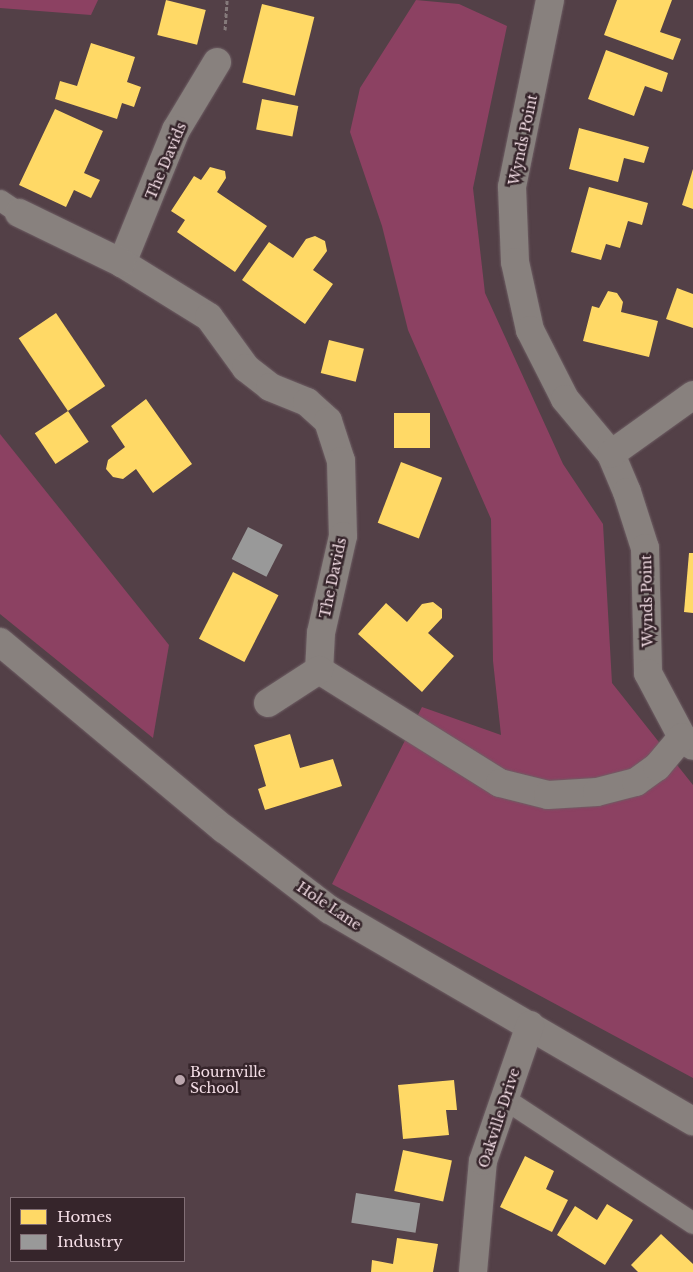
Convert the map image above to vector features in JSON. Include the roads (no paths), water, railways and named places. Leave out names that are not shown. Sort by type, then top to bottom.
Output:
[{"type":"street","name":"Wynds Point","points":[[550,0],[512,187],[515,262],[530,330],[565,399],[610,454],[646,548],[648,673],[688,741]]},
{"type":"street","name":"The Davids","points":[[122,263],[176,130],[217,62]]},
{"type":"street","name":"The Davids","points":[[10,206],[122,263],[209,317],[246,368],[270,387],[307,402],[328,421],[341,461],[343,536],[321,633],[319,670]]},
{"type":"street","points":[[610,454],[693,395]]},
{"type":"street","name":"Hole Lane","points":[[0,642],[224,829],[330,910],[693,1121]]},
{"type":"street","points":[[268,702],[319,670],[500,783],[548,795],[597,792],[636,782],[688,741]]},
{"type":"street","name":"Oakville Drive","points":[[473,1272],[483,1161],[530,1025]]},
{"type":"lane","points":[[505,1099],[693,1223]]},
{"type":"place","name":"Bournville School","points":[[180,1080]]}]
